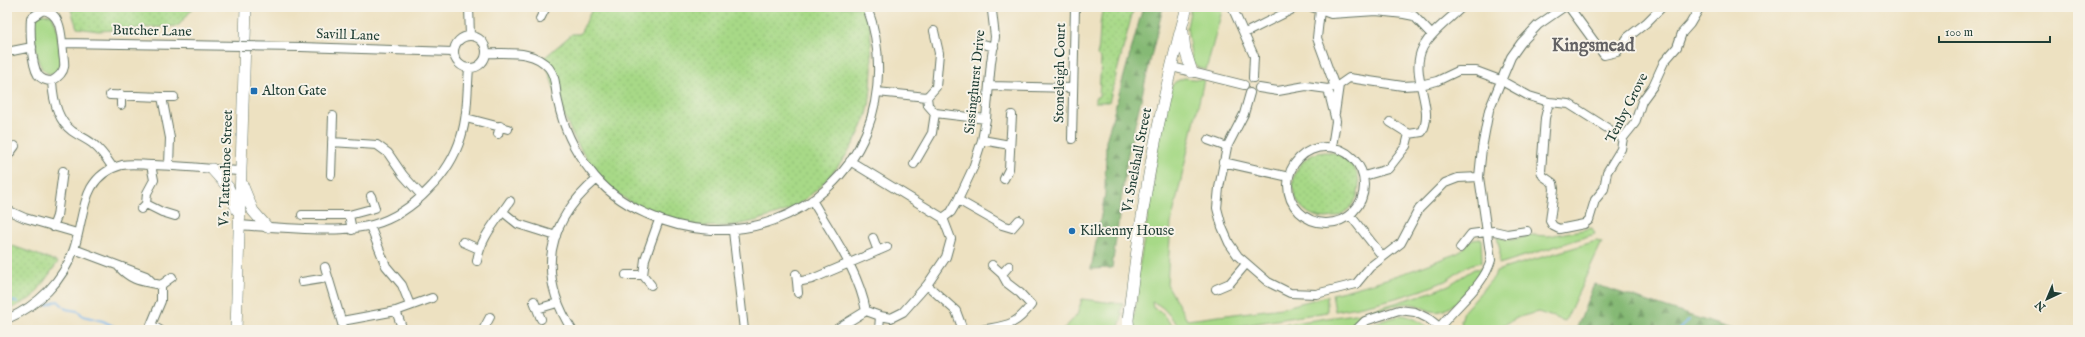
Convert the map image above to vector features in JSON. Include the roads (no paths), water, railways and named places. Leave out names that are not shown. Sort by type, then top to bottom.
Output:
[{"type":"street","name":"V2 Tattenhoe Street","points":[[236,330],[246,7]]},
{"type":"street","points":[[469,7],[470,36]]},
{"type":"street","points":[[540,19],[546,7]]},
{"type":"street","points":[[486,53],[530,55],[541,60],[550,69],[554,76],[558,102],[569,136],[578,154],[597,179],[611,193],[629,206],[659,220],[680,227],[702,230],[733,231],[764,224],[783,217],[812,200],[832,182],[850,161],[865,134],[872,116],[877,92],[876,41],[867,7]]},
{"type":"street","name":"Stoneleigh Court","points":[[1072,139],[1074,7]]},
{"type":"street","name":"V1 Snelshall Street","points":[[1127,327],[1137,242],[1151,161],[1187,7]]},
{"type":"street","points":[[1232,7],[1235,16],[1245,33],[1254,56],[1253,78]]},
{"type":"street","points":[[1245,33],[1297,7]]},
{"type":"street","points":[[1390,122],[1409,134],[1422,132],[1425,126],[1426,118],[1418,67],[1423,48],[1432,35],[1462,7]]},
{"type":"street","points":[[1356,330],[1365,322],[1399,310],[1416,312],[1442,328],[1479,282],[1489,267],[1491,260],[1479,177],[1481,170],[1482,148],[1489,110],[1500,80],[1511,57],[1521,43],[1538,25],[1564,7]]},
{"type":"street","points":[[1569,7],[1604,55],[1617,52],[1628,37],[1646,24],[1662,8]]},
{"type":"street","name":"Tenby Grove","points":[[1549,102],[1545,118],[1541,171],[1543,176],[1553,183],[1554,190],[1550,221],[1553,226],[1559,229],[1584,224],[1590,220],[1595,200],[1604,189],[1607,172],[1621,149],[1623,138],[1635,123],[1642,101],[1653,86],[1664,62],[1677,47],[1682,32],[1690,24],[1700,7]]},
{"type":"street","points":[[43,8],[55,16],[60,25],[64,66],[58,76],[52,81],[44,80],[38,75],[35,67],[32,47],[31,18],[43,8]]},
{"type":"street","points":[[1332,147],[1336,121],[1334,113],[1334,87],[1317,38],[1316,8],[1331,14],[1345,10],[1376,11],[1414,16],[1432,35]]},
{"type":"street","name":"Sissinghurst Drive","points":[[943,218],[951,212],[958,200],[973,168],[982,140],[986,119],[991,62],[994,47],[992,11]]},
{"type":"street","points":[[1182,26],[1185,50],[1192,72]]},
{"type":"street","points":[[934,31],[939,53],[936,87],[927,97],[928,105],[935,113],[986,119]]},
{"type":"street","points":[[470,36],[480,39],[486,48],[486,53],[482,62],[478,66],[469,68],[456,62],[453,52],[458,41],[470,36]]},
{"type":"street","name":"Butcher Lane","points":[[62,43],[241,46]]},
{"type":"street","points":[[980,43],[994,47]]},
{"type":"street","name":"Savill Lane","points":[[241,46],[453,52]]},
{"type":"street","points":[[7,52],[32,47]]},
{"type":"street","points":[[1172,67],[1244,85]]},
{"type":"street","points":[[239,225],[352,230],[388,220],[405,211],[422,196],[450,162],[461,137],[466,118],[469,68]]},
{"type":"street","points":[[1259,88],[1278,91],[1306,86],[1334,87],[1349,78],[1403,86],[1420,85],[1436,81],[1458,71],[1476,71],[1500,80],[1529,96],[1549,102],[1569,104],[1623,138]]},
{"type":"street","points":[[1244,85],[1246,80],[1253,78],[1258,81],[1259,88]]},
{"type":"street","points":[[52,81],[55,105],[62,120],[71,130],[92,143],[103,153],[113,168]]},
{"type":"street","points":[[1244,85],[1245,89],[1250,93],[1256,92],[1259,88]]},
{"type":"street","points":[[990,86],[1073,88]]},
{"type":"street","points":[[1334,87],[1334,113]]},
{"type":"street","points":[[877,92],[927,97]]},
{"type":"street","points":[[1250,93],[1244,114],[1227,147],[1223,162],[1217,208],[1222,227],[1229,243],[1246,264],[1278,288],[1290,293],[1316,294],[1356,284],[1370,267],[1401,243],[1419,209],[1446,184],[1458,178],[1479,177]]},
{"type":"street","points":[[110,95],[174,97]]},
{"type":"street","points":[[121,95],[121,105]]},
{"type":"street","points":[[162,97],[170,138],[170,165]]},
{"type":"street","points":[[914,164],[932,133],[935,113]]},
{"type":"street","points":[[1004,179],[1009,169],[1012,115]]},
{"type":"street","points":[[330,175],[333,116]]},
{"type":"street","points":[[466,118],[499,130],[508,129]]},
{"type":"street","points":[[1364,176],[1388,169],[1406,146],[1409,134]]},
{"type":"street","points":[[982,140],[1010,144]]},
{"type":"street","points":[[1208,140],[1227,147]]},
{"type":"street","points":[[332,142],[377,145],[388,153],[422,196]]},
{"type":"street","points":[[8,154],[15,146]]},
{"type":"street","points":[[1320,147],[1332,147],[1343,150],[1359,165],[1364,176],[1365,187],[1363,198],[1358,207],[1350,215],[1331,223],[1320,223],[1308,219],[1298,212],[1288,189],[1289,177],[1293,166],[1305,154],[1320,147]]},
{"type":"street","points":[[850,161],[943,218],[951,240],[946,257],[927,285],[903,312],[891,318],[866,311]]},
{"type":"street","points":[[1223,162],[1289,177]]},
{"type":"street","points":[[7,319],[26,310],[40,300],[62,274],[74,249],[85,201],[91,187],[103,175],[113,168],[124,165],[170,165],[212,169],[240,175],[253,211],[267,227]]},
{"type":"street","points":[[151,165],[154,180],[146,193],[144,207],[175,216]]},
{"type":"street","points":[[212,169],[228,187],[239,214]]},
{"type":"street","points":[[53,227],[57,216],[63,171]]},
{"type":"street","points":[[572,330],[556,303],[550,272],[556,236],[569,209],[577,198],[597,179]]},
{"type":"street","points":[[302,215],[350,215],[374,208],[371,196]]},
{"type":"street","points":[[812,200],[829,231],[838,242],[863,294],[866,311]]},
{"type":"street","points":[[958,200],[1002,225],[1012,228],[1020,220]]},
{"type":"street","points":[[477,261],[479,249],[491,226],[510,201]]},
{"type":"street","points":[[7,210],[53,227],[77,233]]},
{"type":"street","points":[[502,212],[518,224],[556,236]]},
{"type":"street","points":[[350,215],[352,230]]},
{"type":"street","points":[[1350,215],[1383,258]]},
{"type":"street","points":[[651,285],[643,275],[646,259],[659,220]]},
{"type":"street","points":[[370,226],[386,266],[402,285],[410,305]]},
{"type":"street","points":[[733,231],[744,330]]},
{"type":"street","points":[[1460,248],[1471,234],[1494,231],[1507,234],[1528,232]]},
{"type":"street","points":[[873,238],[878,250]]},
{"type":"street","points":[[463,242],[479,249]]},
{"type":"street","points":[[798,293],[796,278],[812,279],[887,247]]},
{"type":"street","points":[[74,249],[118,267],[127,276],[140,282],[157,284],[172,277]]},
{"type":"street","points":[[1214,289],[1230,283],[1246,264]]},
{"type":"street","points":[[982,330],[1012,324],[1023,316],[1032,305],[1007,283],[1002,274],[992,266]]},
{"type":"street","points":[[1002,274],[1009,266]]},
{"type":"street","points":[[325,267],[327,278],[344,330]]},
{"type":"street","points":[[626,275],[643,275]]},
{"type":"street","points":[[302,282],[327,278]]},
{"type":"street","points":[[157,284],[161,301],[152,325],[160,330]]},
{"type":"street","points":[[927,285],[956,311],[963,330]]},
{"type":"street","points":[[342,321],[396,310],[432,298]]},
{"type":"street","points":[[534,301],[541,319]]},
{"type":"street","points":[[537,309],[556,303]]},
{"type":"street","points":[[396,310],[403,330]]},
{"type":"street","points":[[835,330],[866,311]]},
{"type":"street","points":[[879,330],[880,316]]},
{"type":"street","points":[[483,330],[490,317]]},
{"type":"waterway","points":[[7,300],[17,302]]},
{"type":"waterway","points":[[47,305],[58,301],[66,309],[78,311],[83,316],[103,321],[121,330]]},
{"type":"waterway","points":[[1678,330],[1689,320]]},
{"type":"place","name":"Alton Gate","points":[[254,91]]},
{"type":"place","name":"Kilkenny House","points":[[1072,231]]},
{"type":"district","name":"Kingsmead","points":[[1593,46]]}]
